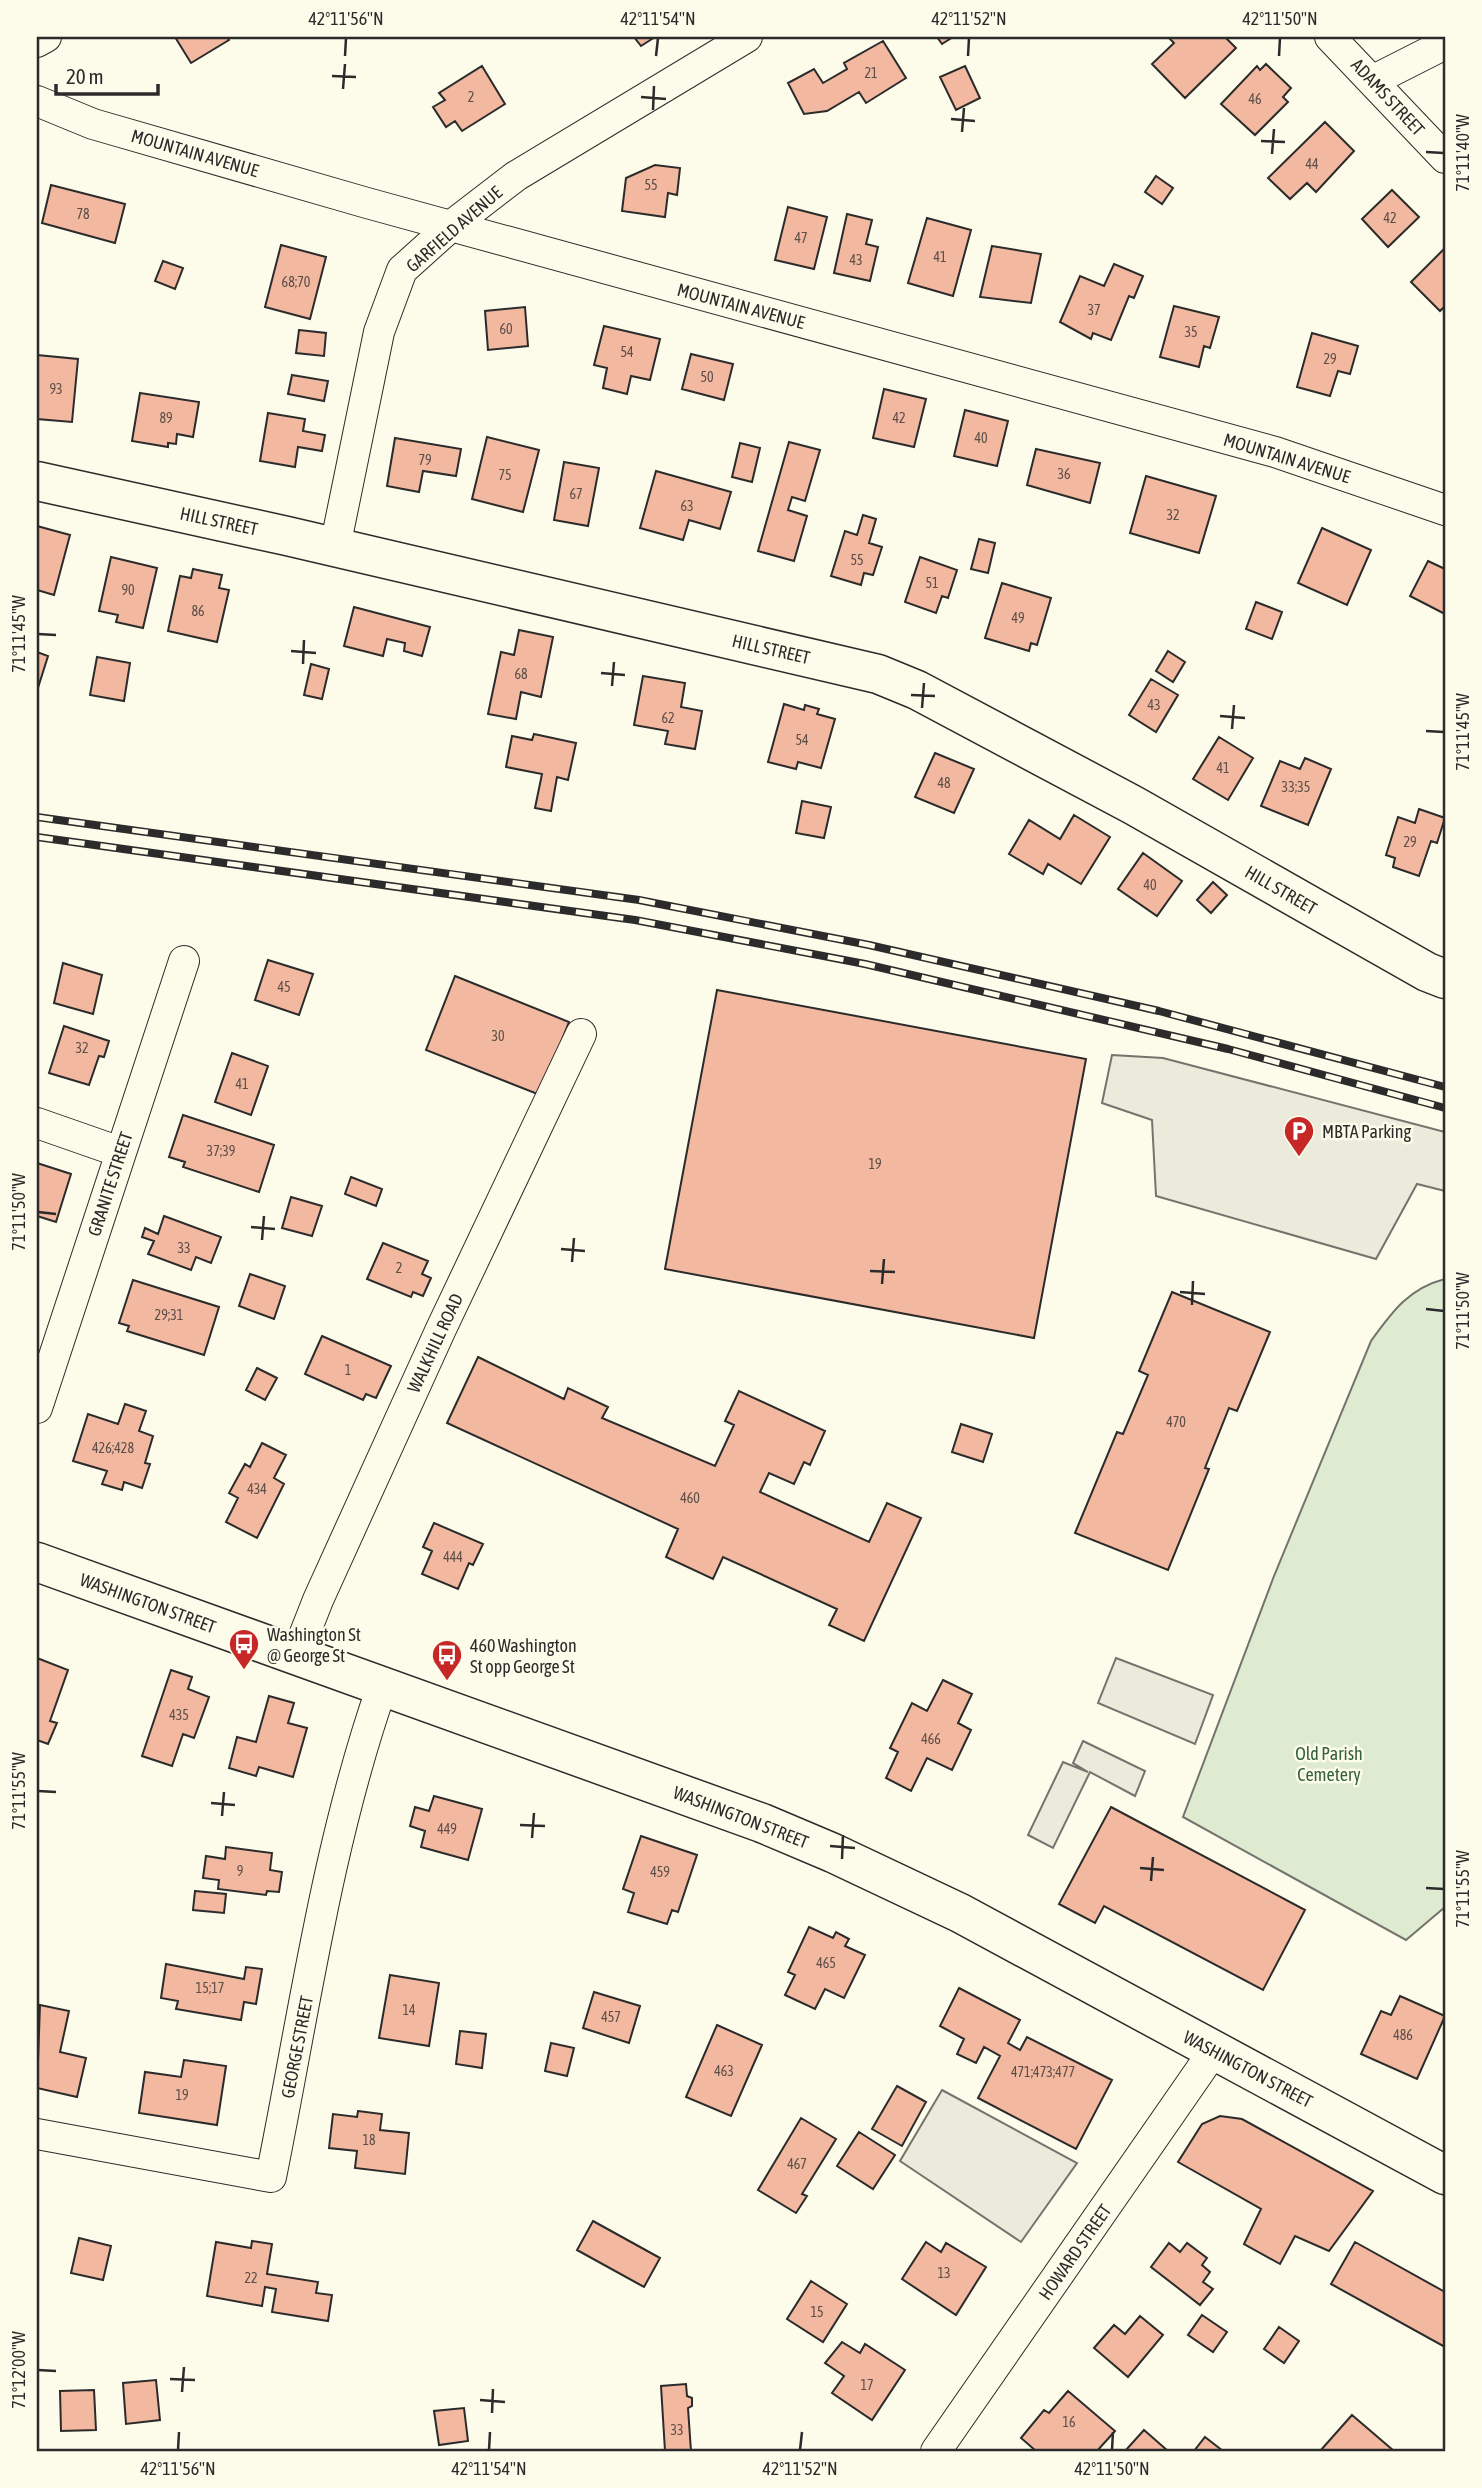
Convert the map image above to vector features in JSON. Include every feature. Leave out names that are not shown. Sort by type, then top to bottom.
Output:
[{"type":"main road","name":"HILL STREET","points":[[37,481],[335,547],[878,674],[916,690],[1133,805],[1427,972],[1445,979]]},
{"type":"main road","name":"WASHINGTON STREET","points":[[37,1562],[762,1823],[833,1853],[1019,1944],[1213,2052],[1445,2175]]},
{"type":"street","points":[[37,42],[46,37]]},
{"type":"street","name":"GARFIELD AVENUE","points":[[335,547],[379,332],[402,270],[451,226],[545,157],[747,37]]},
{"type":"street","name":"ADAMS STREET","points":[[1331,37],[1445,158]]},
{"type":"street","points":[[1374,80],[1445,44]]},
{"type":"street","name":"MOUNTAIN AVENUE","points":[[37,101],[93,124],[451,226],[1275,452],[1445,510]]},
{"type":"street","name":"GRANITE STREET","points":[[37,1408],[184,961]]},
{"type":"street","name":"WALKHILL ROAD","points":[[296,1656],[318,1600],[446,1317],[581,1034]]},
{"type":"street","points":[[37,1123],[120,1152]]},
{"type":"street","name":"GEORGE STREET","points":[[37,2134],[271,2178],[330,1882],[363,1742],[382,1687]]},
{"type":"street","name":"HOWARD STREET","points":[[936,2451],[1213,2052]]},
{"type":"green space","name":"Old Parish Cemetery","points":[[1445,1279],[1445,1907],[1406,1940],[1183,1817],[1274,1576],[1371,1341],[1402,1302],[1421,1288]]},
{"type":"shaded area","name":"MBTA Parking","points":[[1112,1055],[1163,1058],[1445,1132],[1445,1191],[1417,1184],[1376,1259],[1156,1196],[1152,1120],[1102,1103]]},
{"type":"shaded area","points":[[1116,1658],[1213,1695],[1195,1744],[1098,1703]]},
{"type":"shaded area","points":[[1083,1741],[1145,1771],[1135,1796],[1090,1772],[1053,1848],[1028,1835],[1063,1762],[1088,1772],[1073,1763]]},
{"type":"shaded area","points":[[942,2090],[1077,2163],[1021,2242],[900,2161]]},
{"type":"building","points":[[175,37],[227,37],[229,40],[191,63]]},
{"type":"building","points":[[634,37],[655,37],[641,46]]},
{"type":"building","points":[[937,37],[953,37],[942,44]]},
{"type":"building","points":[[1225,37],[1236,48],[1185,98],[1152,64],[1174,43],[1170,39]]},
{"type":"building","points":[[883,41],[906,78],[866,103],[859,92],[827,111],[804,114],[788,83],[814,69],[823,83],[847,69],[844,63]]},
{"type":"building","points":[[1266,64],[1291,88],[1283,97],[1288,102],[1255,135],[1221,104],[1257,66],[1260,70]]},
{"type":"building","points":[[482,66],[505,104],[462,131],[455,121],[446,127],[433,107],[445,100],[439,93]]},
{"type":"building","points":[[965,66],[980,98],[956,110],[940,77]]},
{"type":"building","points":[[1325,122],[1354,151],[1316,192],[1307,183],[1290,199],[1268,178]]},
{"type":"building","points":[[655,165],[680,168],[677,195],[668,193],[665,217],[622,211],[626,178]]},
{"type":"building","points":[[1156,176],[1173,188],[1162,204],[1145,192]]},
{"type":"building","points":[[51,185],[125,204],[115,243],[42,223]]},
{"type":"building","points":[[1392,190],[1419,217],[1388,247],[1362,219]]},
{"type":"building","points":[[788,207],[827,217],[814,269],[775,260]]},
{"type":"building","points":[[847,214],[872,220],[866,244],[878,247],[870,281],[834,273]]},
{"type":"building","points":[[927,218],[971,230],[953,296],[908,283]]},
{"type":"building","points":[[281,245],[326,257],[310,319],[265,307]]},
{"type":"building","points":[[992,246],[1041,254],[1031,303],[980,297]]},
{"type":"building","points":[[1443,250],[1445,306],[1440,311],[1411,282]]},
{"type":"building","points":[[163,261],[183,268],[175,289],[155,281]]},
{"type":"building","points":[[1114,264],[1143,276],[1134,298],[1129,296],[1111,340],[1093,333],[1091,339],[1060,322],[1080,276],[1104,286]]},
{"type":"building","points":[[1174,306],[1219,317],[1210,348],[1204,346],[1199,367],[1160,357]]},
{"type":"building","points":[[525,307],[528,346],[488,350],[485,311]]},
{"type":"building","points":[[604,326],[660,339],[650,380],[631,376],[627,394],[603,388],[607,368],[594,365]]},
{"type":"building","points":[[299,330],[326,333],[324,356],[296,353]]},
{"type":"building","points":[[1312,333],[1358,346],[1350,374],[1338,371],[1330,396],[1297,387]]},
{"type":"building","points":[[691,354],[733,364],[724,400],[682,389]]},
{"type":"building","points":[[37,355],[78,359],[72,422],[37,419]]},
{"type":"building","points":[[292,375],[328,381],[324,401],[288,394]]},
{"type":"building","points":[[884,389],[926,399],[914,447],[873,438]]},
{"type":"building","points":[[140,393],[199,402],[193,437],[177,434],[176,444],[168,443],[168,447],[132,441]]},
{"type":"building","points":[[965,410],[1008,421],[997,466],[954,456]]},
{"type":"building","points":[[268,413],[305,419],[303,431],[325,435],[322,451],[298,447],[295,467],[260,461]]},
{"type":"building","points":[[487,437],[539,450],[523,512],[472,499]]},
{"type":"building","points":[[395,438],[461,449],[456,476],[423,471],[419,492],[387,486]]},
{"type":"building","points":[[789,442],[820,450],[805,501],[792,497],[788,510],[807,516],[794,561],[758,551]]},
{"type":"building","points":[[740,443],[760,448],[752,482],[732,477]]},
{"type":"building","points":[[1036,449],[1100,463],[1090,503],[1027,485]]},
{"type":"building","points":[[564,462],[599,468],[588,526],[554,520]]},
{"type":"building","points":[[656,471],[731,492],[720,529],[689,520],[683,540],[640,528]]},
{"type":"building","points":[[1146,476],[1216,496],[1199,553],[1130,533]]},
{"type":"building","points":[[863,515],[876,519],[869,543],[882,547],[873,575],[864,573],[861,585],[831,576],[845,531],[857,535]]},
{"type":"building","points":[[37,526],[70,535],[54,595],[37,590]]},
{"type":"building","points":[[1322,528],[1371,550],[1347,605],[1298,583]]},
{"type":"building","points":[[979,539],[995,543],[988,573],[971,569]]},
{"type":"building","points":[[111,557],[157,568],[143,628],[116,622],[118,615],[99,611]]},
{"type":"building","points":[[920,557],[957,570],[948,598],[942,596],[936,613],[905,602]]},
{"type":"building","points":[[1428,561],[1445,569],[1445,614],[1410,596]]},
{"type":"building","points":[[193,569],[222,575],[219,588],[229,590],[217,642],[168,631],[180,576],[191,578]]},
{"type":"building","points":[[1002,583],[1051,598],[1037,645],[1031,643],[1029,651],[985,638]]},
{"type":"building","points":[[1256,602],[1282,612],[1272,639],[1246,629]]},
{"type":"building","points":[[354,607],[430,627],[422,656],[404,651],[405,643],[387,639],[383,656],[344,646]]},
{"type":"building","points":[[519,630],[553,637],[541,697],[521,692],[516,719],[488,714],[501,652],[514,655]]},
{"type":"building","points":[[1168,651],[1185,662],[1173,682],[1156,671]]},
{"type":"building","points":[[37,652],[48,656],[37,691]]},
{"type":"building","points":[[97,657],[130,663],[124,701],[90,695]]},
{"type":"building","points":[[311,664],[329,669],[322,699],[304,695]]},
{"type":"building","points":[[643,676],[685,683],[681,707],[702,711],[695,749],[665,744],[668,731],[634,725]]},
{"type":"building","points":[[1151,679],[1178,695],[1156,732],[1129,715]]},
{"type":"building","points":[[784,704],[804,710],[805,705],[819,709],[817,714],[835,719],[821,768],[798,762],[796,769],[768,762]]},
{"type":"building","points":[[534,734],[576,743],[568,780],[557,777],[551,811],[535,808],[542,774],[506,767],[512,736],[532,740]]},
{"type":"building","points":[[1219,737],[1253,758],[1228,800],[1193,779]]},
{"type":"building","points":[[935,753],[974,769],[954,813],[915,797]]},
{"type":"building","points":[[1305,758],[1331,769],[1308,825],[1261,806],[1280,761],[1300,769]]},
{"type":"building","points":[[802,801],[831,807],[824,838],[796,833]]},
{"type":"building","points":[[1419,809],[1445,818],[1437,843],[1431,841],[1419,876],[1393,867],[1395,858],[1386,855],[1398,817],[1415,823]]},
{"type":"building","points":[[1074,815],[1110,837],[1081,884],[1048,864],[1043,874],[1009,854],[1029,820],[1060,839]]},
{"type":"building","points":[[1143,853],[1182,881],[1157,916],[1118,889]]},
{"type":"building","points":[[1213,882],[1227,895],[1211,913],[1197,900]]},
{"type":"building","points":[[268,960],[313,974],[299,1015],[255,1000]]},
{"type":"building","points":[[63,963],[102,975],[93,1014],[54,1003]]},
{"type":"building","points":[[455,976],[569,1022],[540,1095],[426,1050]]},
{"type":"building","points":[[717,990],[1086,1059],[1034,1338],[665,1269]]},
{"type":"building","points":[[64,1026],[109,1041],[104,1057],[99,1056],[89,1085],[49,1073]]},
{"type":"building","points":[[232,1053],[268,1066],[251,1115],[215,1102]]},
{"type":"building","points":[[183,1115],[274,1145],[259,1192],[183,1167],[185,1162],[169,1157]]},
{"type":"building","points":[[37,1163],[71,1174],[56,1222],[37,1216]]},
{"type":"building","points":[[351,1177],[382,1189],[376,1206],[345,1194]]},
{"type":"building","points":[[291,1197],[322,1206],[312,1236],[282,1228]]},
{"type":"building","points":[[164,1216],[221,1237],[211,1263],[196,1257],[191,1270],[148,1254],[154,1241],[142,1237],[145,1228],[158,1234]]},
{"type":"building","points":[[383,1243],[428,1261],[422,1274],[431,1278],[423,1296],[413,1292],[411,1297],[367,1279]]},
{"type":"building","points":[[250,1274],[285,1286],[274,1319],[239,1306]]},
{"type":"building","points":[[133,1280],[219,1307],[204,1355],[127,1331],[129,1326],[119,1323]]},
{"type":"building","points":[[1172,1292],[1270,1332],[1237,1411],[1229,1408],[1205,1468],[1209,1469],[1168,1570],[1075,1533],[1117,1432],[1123,1434],[1148,1375],[1139,1371]]},
{"type":"building","points":[[322,1336],[391,1366],[376,1398],[366,1394],[363,1400],[305,1374]]},
{"type":"building","points":[[478,1357],[564,1399],[568,1388],[608,1407],[602,1418],[715,1466],[734,1425],[725,1421],[739,1391],[825,1431],[810,1465],[804,1462],[794,1484],[769,1473],[760,1492],[869,1542],[887,1503],[921,1518],[864,1641],[829,1625],[837,1609],[723,1557],[713,1579],[666,1557],[678,1529],[447,1423]]},
{"type":"building","points":[[257,1368],[277,1378],[265,1400],[246,1390]]},
{"type":"building","points":[[125,1404],[146,1411],[139,1431],[153,1436],[145,1463],[150,1464],[142,1488],[124,1482],[122,1490],[102,1484],[107,1471],[73,1461],[88,1414],[118,1424]]},
{"type":"building","points":[[961,1424],[992,1434],[983,1462],[952,1452]]},
{"type":"building","points":[[262,1443],[286,1455],[274,1478],[284,1484],[257,1538],[226,1522],[238,1498],[229,1493],[245,1464],[250,1467]]},
{"type":"building","points":[[434,1523],[483,1544],[473,1565],[469,1563],[458,1589],[422,1574],[432,1551],[423,1547]]},
{"type":"building","points":[[37,1658],[68,1670],[50,1721],[57,1723],[48,1744],[37,1740]]},
{"type":"building","points":[[171,1670],[192,1677],[188,1689],[209,1697],[194,1738],[183,1734],[172,1766],[142,1756]]},
{"type":"building","points":[[943,1680],[972,1694],[958,1723],[971,1730],[952,1770],[927,1758],[911,1791],[886,1778],[898,1752],[890,1748],[912,1703],[927,1711]]},
{"type":"building","points":[[269,1696],[294,1703],[288,1723],[307,1728],[293,1777],[259,1767],[256,1776],[229,1768],[237,1737],[256,1742]]},
{"type":"building","points":[[434,1796],[482,1809],[468,1860],[421,1847],[425,1831],[410,1826],[415,1807],[429,1811]]},
{"type":"building","points":[[1111,1807],[1305,1910],[1263,1990],[1104,1906],[1095,1923],[1059,1904]]},
{"type":"building","points":[[641,1836],[697,1855],[678,1912],[672,1910],[667,1924],[628,1912],[634,1893],[623,1889]]},
{"type":"building","points":[[226,1847],[272,1853],[270,1870],[282,1872],[279,1892],[267,1891],[266,1895],[218,1889],[219,1880],[203,1878],[206,1856],[225,1859]]},
{"type":"building","points":[[195,1891],[226,1894],[224,1913],[193,1910]]},
{"type":"building","points":[[809,1927],[833,1938],[836,1932],[849,1939],[845,1946],[865,1955],[844,1998],[825,1989],[815,2009],[785,1995],[795,1975],[788,1972]]},
{"type":"building","points":[[166,1964],[244,1979],[246,1967],[262,1969],[256,2004],[244,2002],[241,2020],[176,2009],[178,2001],[161,1998]]},
{"type":"building","points":[[390,1975],[439,1983],[429,2046],[379,2038]]},
{"type":"building","points":[[959,1988],[1020,2020],[1008,2043],[1020,2050],[1027,2037],[1112,2080],[1076,2149],[978,2098],[1000,2056],[984,2047],[976,2063],[957,2054],[964,2039],[940,2026]]},
{"type":"building","points":[[594,1992],[640,2006],[629,2043],[583,2028]]},
{"type":"building","points":[[1400,1996],[1445,2016],[1417,2079],[1361,2054],[1381,2011],[1391,2015]]},
{"type":"building","points":[[40,2005],[69,2011],[60,2052],[86,2058],[77,2097],[37,2088]]},
{"type":"building","points":[[717,2025],[762,2045],[731,2116],[686,2097]]},
{"type":"building","points":[[460,2031],[486,2034],[482,2068],[456,2064]]},
{"type":"building","points":[[551,2043],[574,2048],[567,2076],[545,2071]]},
{"type":"building","points":[[184,2060],[226,2066],[217,2125],[139,2113],[145,2072],[181,2077]]},
{"type":"building","points":[[897,2086],[926,2102],[902,2146],[872,2129]]},
{"type":"building","points":[[358,2111],[382,2114],[380,2130],[409,2133],[405,2174],[355,2168],[357,2151],[329,2148],[333,2114],[357,2117]]},
{"type":"building","points":[[1220,2116],[1242,2119],[1373,2191],[1329,2251],[1295,2236],[1280,2264],[1244,2244],[1261,2209],[1178,2162],[1202,2124]]},
{"type":"building","points":[[801,2118],[836,2139],[802,2194],[807,2196],[796,2213],[758,2190]]},
{"type":"building","points":[[859,2132],[895,2155],[873,2189],[837,2166]]},
{"type":"building","points":[[593,2221],[660,2258],[644,2287],[577,2250]]},
{"type":"building","points":[[79,2238],[111,2246],[103,2280],[71,2273]]},
{"type":"building","points":[[252,2241],[272,2244],[267,2274],[318,2282],[316,2293],[332,2295],[328,2321],[272,2312],[276,2289],[265,2287],[262,2306],[207,2296],[216,2242],[251,2248]]},
{"type":"building","points":[[926,2242],[941,2252],[946,2243],[986,2267],[956,2315],[902,2279]]},
{"type":"building","points":[[1355,2242],[1445,2292],[1445,2347],[1331,2284]]},
{"type":"building","points":[[1169,2243],[1180,2252],[1187,2243],[1207,2258],[1202,2265],[1210,2272],[1203,2282],[1213,2289],[1200,2305],[1151,2267]]},
{"type":"building","points":[[811,2281],[847,2304],[823,2342],[787,2319]]},
{"type":"building","points":[[1202,2315],[1227,2332],[1213,2352],[1188,2335]]},
{"type":"building","points":[[1140,2316],[1163,2335],[1128,2377],[1094,2348],[1114,2325],[1125,2334]]},
{"type":"building","points":[[1279,2327],[1299,2341],[1284,2363],[1264,2349]]},
{"type":"building","points":[[842,2342],[860,2353],[865,2344],[905,2370],[872,2420],[832,2393],[844,2376],[825,2363]]},
{"type":"building","points":[[156,2380],[160,2420],[126,2424],[123,2383]]},
{"type":"building","points":[[686,2384],[687,2396],[692,2398],[692,2406],[688,2408],[691,2451],[665,2451],[661,2386]]},
{"type":"building","points":[[94,2390],[96,2430],[61,2431],[60,2391]]},
{"type":"building","points":[[1068,2391],[1115,2431],[1097,2451],[1036,2451],[1021,2438],[1044,2410],[1049,2413]]},
{"type":"building","points":[[464,2408],[468,2441],[439,2445],[434,2411]]},
{"type":"building","points":[[1352,2415],[1394,2451],[1320,2451]]},
{"type":"building","points":[[1144,2430],[1168,2451],[1125,2451]]},
{"type":"building","points":[[1205,2437],[1223,2451],[1194,2451]]},
{"type":"railway","points":[[37,817],[639,900],[869,945],[1159,1011],[1445,1087]]},
{"type":"railway","points":[[37,837],[635,920],[865,964],[1228,1049],[1445,1108]]},
{"type":"place","name":"MBTA Parking","points":[[1299,1158]]},
{"type":"place","name":"Washington St @ George St","points":[[244,1671]]},
{"type":"place","name":"460 Washington St opp George St","points":[[447,1682]]}]
